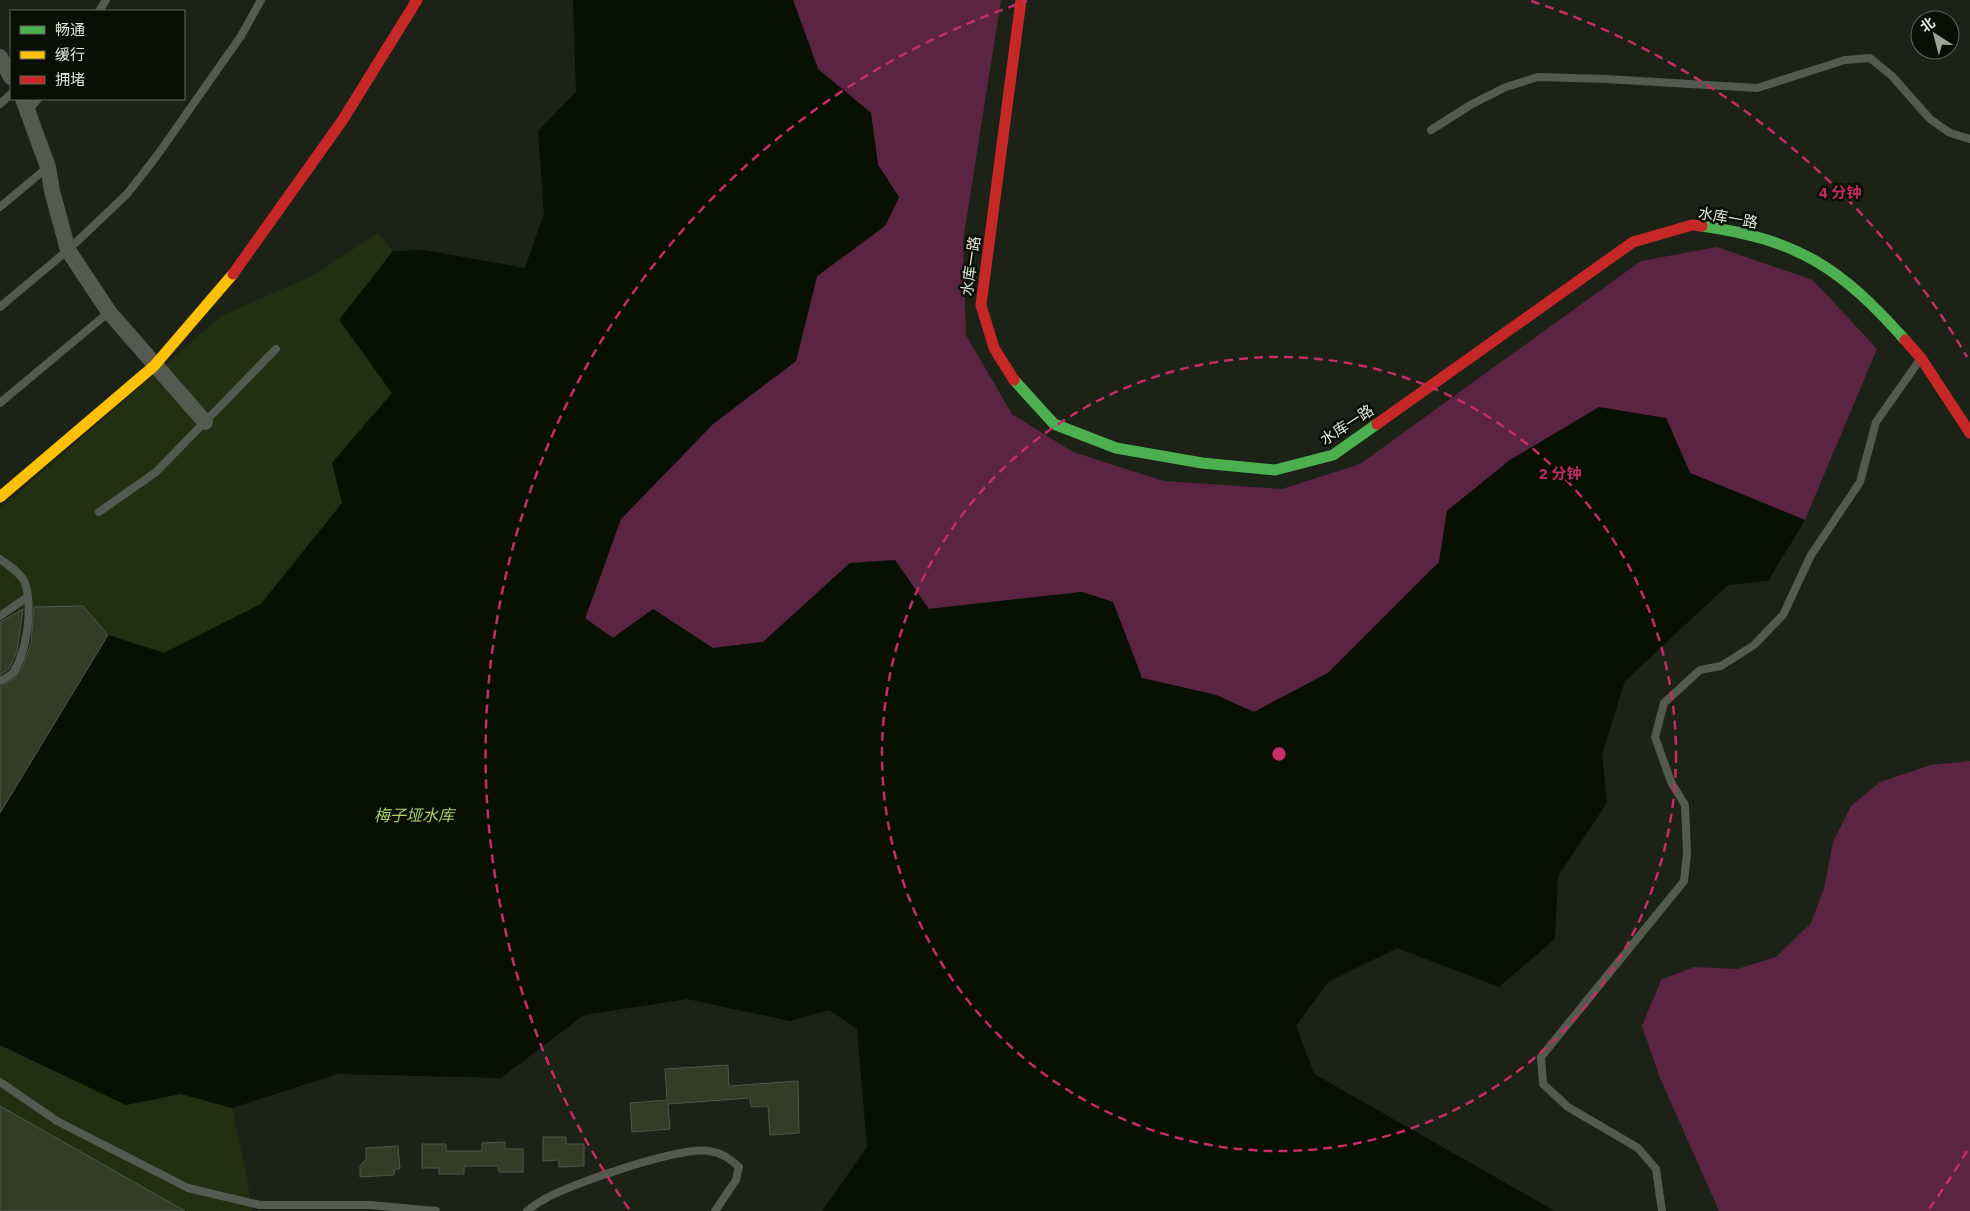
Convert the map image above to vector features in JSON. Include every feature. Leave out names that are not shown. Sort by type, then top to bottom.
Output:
[{"type":"street","points":[[0,496],[154,366],[235,272],[342,121],[417,0]]},
{"type":"street","name":"水库一路","points":[[1021,0],[981,305],[994,348],[1020,388],[1054,424],[1116,448],[1202,463],[1275,470],[1333,455],[1633,242],[1692,225],[1735,231],[1791,247],[1827,266],[1875,306],[1921,358],[1970,433]]},
{"type":"street","points":[[0,56],[10,75]]},
{"type":"street","points":[[30,103],[68,250],[109,312],[154,366],[205,422]]},
{"type":"lane","points":[[0,306],[68,250],[127,194],[156,157],[241,36],[261,0]]},
{"type":"lane","points":[[1431,130],[1472,104],[1506,87],[1538,78],[1606,79],[1757,88],[1845,60],[1870,58],[1892,76],[1930,119],[1950,133],[1970,139]]},
{"type":"lane","points":[[0,104],[10,95]]},
{"type":"lane","points":[[0,207],[48,167]]},
{"type":"lane","points":[[0,404],[109,312]]},
{"type":"lane","points":[[99,512],[156,472],[276,349]]},
{"type":"lane","points":[[1662,1211],[1656,1169],[1638,1148],[1568,1107],[1543,1084],[1541,1057],[1684,881],[1687,854],[1685,805],[1671,782],[1655,737],[1664,703],[1700,670],[1721,666],[1754,645],[1783,615],[1811,555],[1860,482],[1876,422],[1921,358]]},
{"type":"lane","points":[[0,559],[11,567],[24,582],[29,624],[20,659],[12,674],[0,681]]},
{"type":"lane","points":[[0,616],[26,598]]},
{"type":"lane","points":[[0,1082],[57,1121],[188,1188],[261,1208],[370,1205],[436,1211]]},
{"type":"lane","points":[[527,1211],[543,1199],[601,1176],[688,1151],[707,1150],[726,1155],[739,1167],[736,1180],[715,1211]]},
{"type":"shaded area","points":[[793,0],[1001,0],[963,241],[966,335],[1012,414],[1073,452],[1164,481],[1282,489],[1360,464],[1641,261],[1717,247],[1813,280],[1877,349],[1805,520],[1690,473],[1666,418],[1510,460],[1447,511],[1439,562],[1328,673],[1254,712],[1216,695],[1142,678],[1113,602],[1082,592],[929,609],[850,563],[763,642],[713,648],[653,609],[613,638],[585,619],[621,519],[713,424],[796,361],[817,276],[885,226],[899,197],[878,165],[871,113],[818,69]]},
{"type":"shaded area","points":[[378,233],[393,251],[340,320],[392,393],[332,463],[342,503],[261,604],[164,653],[108,635],[83,606],[29,607],[0,616],[0,509],[221,316],[312,276]]},
{"type":"shaded area","points":[[1970,761],[1970,1211],[1719,1211],[1660,1078],[1642,1026],[1661,980],[1694,967],[1737,969],[1776,957],[1811,923],[1824,888],[1833,842],[1851,806],[1880,782],[1931,765]]},
{"type":"shaded area","points":[[0,1045],[126,1105],[181,1093],[232,1108],[247,1177],[252,1211],[0,1211]]},
{"type":"water","name":"梅子垭水库","points":[[573,0],[793,0],[818,69],[871,113],[878,165],[899,197],[885,226],[817,276],[796,361],[713,424],[621,519],[585,618],[613,638],[653,609],[713,648],[763,642],[850,563],[895,560],[929,609],[1082,592],[1113,602],[1142,678],[1216,695],[1254,712],[1328,673],[1439,562],[1447,511],[1510,460],[1599,407],[1666,418],[1690,473],[1805,520],[1768,581],[1728,585],[1625,681],[1602,754],[1607,803],[1558,876],[1555,939],[1499,987],[1397,948],[1328,982],[1296,1026],[1314,1074],[1555,1211],[822,1211],[867,1147],[857,1029],[829,1010],[790,1021],[687,999],[584,1015],[501,1078],[337,1074],[232,1108],[181,1094],[126,1105],[0,1045],[0,813],[108,635],[164,653],[261,604],[342,503],[332,463],[392,393],[339,320],[393,251],[424,250],[525,268],[544,214],[538,131],[576,92]]},
{"type":"building","points":[[83,606],[108,635],[0,813],[0,687],[15,678],[23,666],[31,643],[34,607]]},
{"type":"building","points":[[23,609],[17,652],[9,669],[0,675],[0,622]]},
{"type":"building","points":[[728,1065],[729,1086],[798,1081],[799,1133],[770,1135],[768,1106],[751,1107],[750,1098],[668,1104],[670,1129],[632,1132],[630,1103],[667,1100],[665,1069]]},
{"type":"building","points":[[0,1106],[185,1211],[0,1211]]},
{"type":"building","points":[[543,1137],[566,1137],[566,1144],[584,1144],[584,1166],[559,1167],[559,1160],[543,1161]]},
{"type":"building","points":[[505,1142],[505,1149],[523,1149],[523,1172],[499,1172],[498,1166],[464,1166],[464,1174],[439,1174],[439,1168],[422,1168],[422,1144],[446,1144],[446,1151],[482,1151],[482,1143]]},
{"type":"building","points":[[398,1146],[400,1169],[395,1169],[394,1175],[360,1177],[360,1166],[366,1159],[366,1148]]},
{"type":"traffic: fast","points":[[1702,226],[1766,240],[1792,249],[1816,261],[1860,294],[1905,340]]},
{"type":"traffic: fast","points":[[1014,380],[1054,424],[1116,448],[1202,463],[1275,470],[1333,455],[1377,424]]},
{"type":"traffic: slow","points":[[0,497],[154,366],[233,274]]},
{"type":"traffic: jam","points":[[233,274],[342,121],[417,0]]},
{"type":"traffic: jam","points":[[1014,380],[994,348],[981,305],[1021,0]]},
{"type":"traffic: jam","points":[[1377,424],[1633,242],[1692,225],[1702,226]]},
{"type":"traffic: jam","points":[[1905,340],[1921,358],[1970,433]]}]
